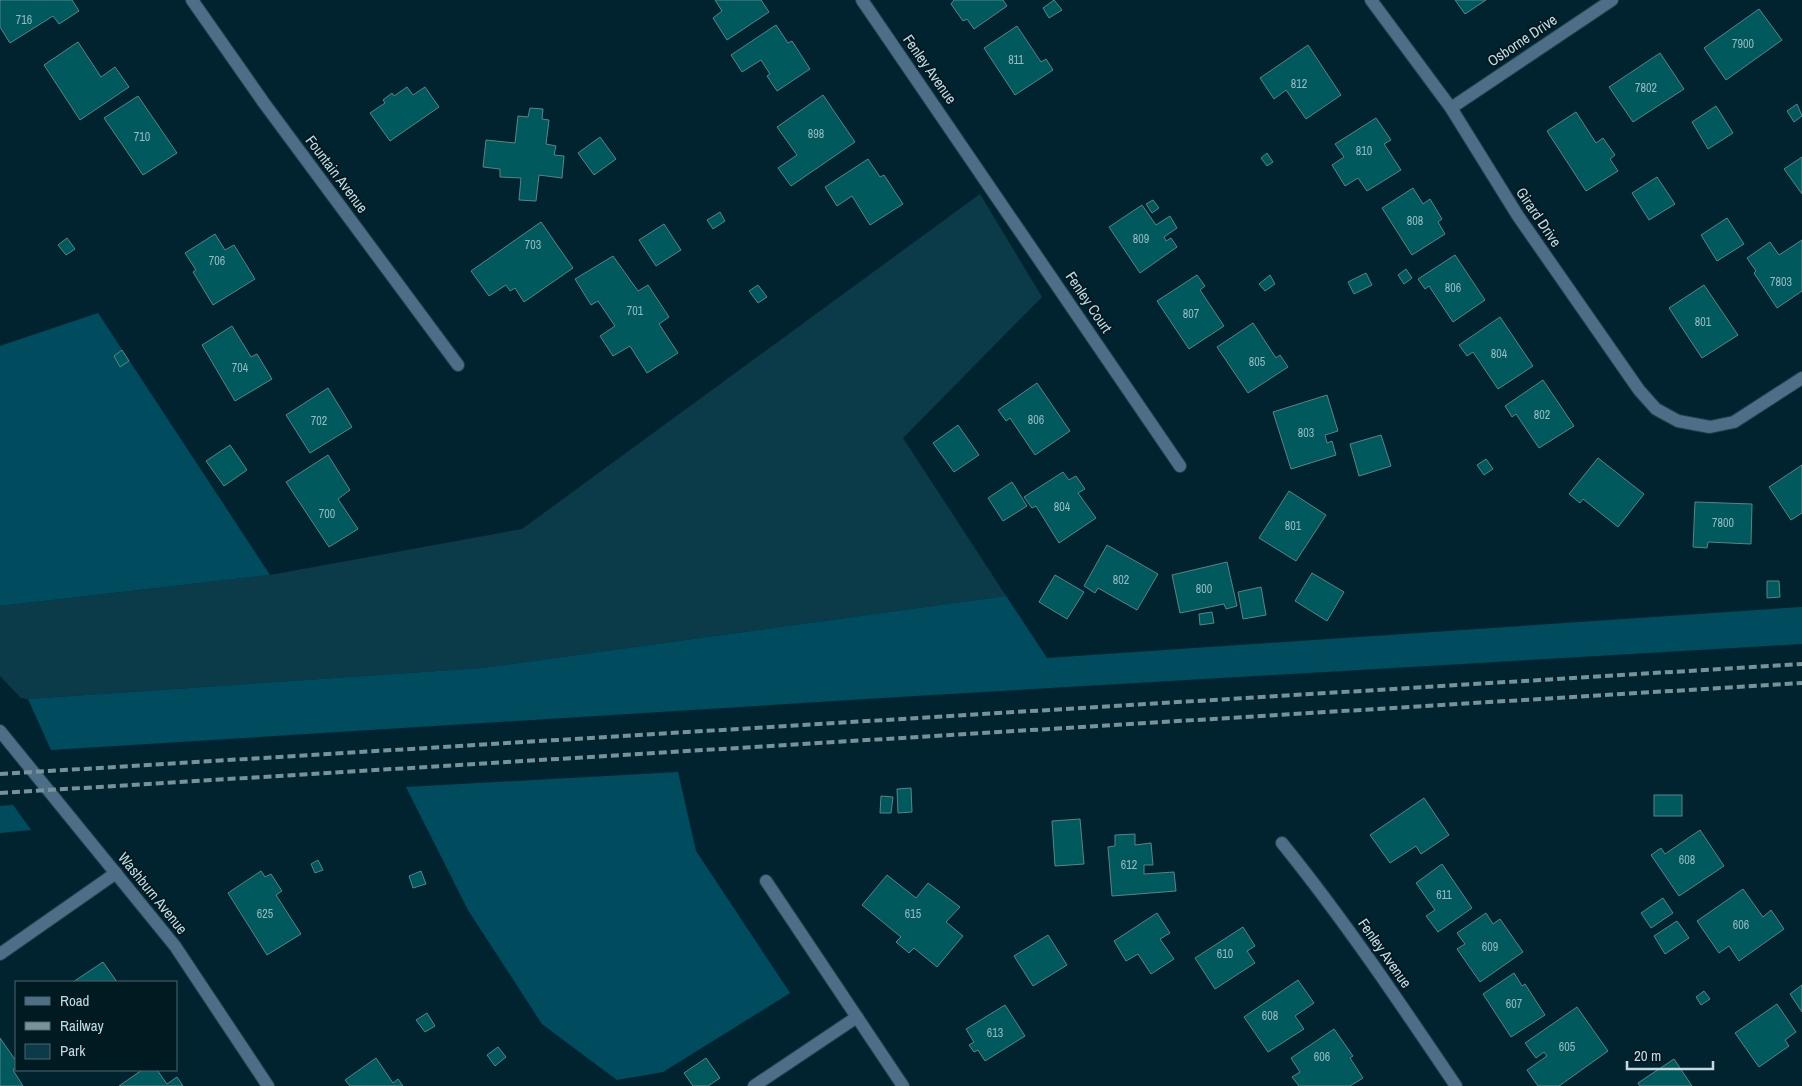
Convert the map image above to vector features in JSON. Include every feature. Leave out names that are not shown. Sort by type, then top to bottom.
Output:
[{"type":"street","name":"Fountain Avenue","points":[[192,0],[264,103],[458,365]]},
{"type":"street","name":"Fenley Avenue","points":[[862,0],[971,157]]},
{"type":"street","name":"Girard Drive","points":[[1371,0],[1451,108],[1518,216],[1639,390],[1656,409],[1678,421],[1701,427],[1734,422],[1802,378]]},
{"type":"street","name":"Osborne Drive","points":[[1451,108],[1612,0]]},
{"type":"street","name":"Fenley Court","points":[[971,157],[1180,466]]},
{"type":"street","name":"Washburn Avenue","points":[[0,731],[175,946],[268,1086]]},
{"type":"street","name":"Fenley Avenue","points":[[1282,843],[1316,885],[1380,973],[1456,1086]]},
{"type":"street","points":[[0,954],[116,873]]},
{"type":"street","points":[[766,881],[903,1086]]},
{"type":"street","points":[[754,1086],[857,1017]]},
{"type":"green space","points":[[980,194],[1042,297],[903,438],[1006,596],[482,668],[28,699],[21,698],[0,676],[0,606],[270,575],[522,529]]},
{"type":"shaded area","points":[[98,313],[270,575],[0,606],[0,346]]},
{"type":"shaded area","points":[[1006,596],[1047,658],[1802,607],[1802,644],[915,696],[51,750],[28,699],[482,668]]},
{"type":"shaded area","points":[[678,772],[696,851],[790,993],[663,1072],[617,1080],[542,1024],[468,910],[406,787]]},
{"type":"shaded area","points":[[13,805],[31,830],[0,833],[0,806]]},
{"type":"building","points":[[0,0],[72,0],[79,11],[59,24],[53,16],[10,43],[0,27]]},
{"type":"building","points":[[715,0],[761,0],[769,12],[727,40],[713,18],[722,11]]},
{"type":"building","points":[[954,0],[1003,0],[1007,6],[974,29],[967,19],[963,21],[951,4]]},
{"type":"building","points":[[1054,0],[1062,10],[1049,18],[1043,8]]},
{"type":"building","points":[[1455,0],[1486,0],[1465,14]]},
{"type":"building","points":[[1759,9],[1782,40],[1726,80],[1704,48]]},
{"type":"building","points":[[776,25],[788,43],[792,41],[810,69],[777,91],[767,76],[770,74],[761,60],[742,72],[731,55]]},
{"type":"building","points":[[1017,26],[1041,62],[1046,59],[1053,70],[1015,95],[984,48]]},
{"type":"building","points":[[78,42],[101,77],[115,67],[129,87],[80,120],[44,65]]},
{"type":"building","points":[[1308,45],[1341,95],[1306,119],[1286,90],[1274,99],[1260,78]]},
{"type":"building","points":[[1660,53],[1684,89],[1633,122],[1609,87]]},
{"type":"building","points":[[407,87],[413,95],[425,87],[439,107],[390,141],[370,113],[385,103],[383,100],[392,93],[394,96]]},
{"type":"building","points":[[823,95],[855,142],[791,186],[778,168],[797,155],[777,127]]},
{"type":"building","points":[[138,96],[177,153],[143,175],[104,118]]},
{"type":"building","points":[[1797,104],[1802,116],[1794,122],[1787,111]]},
{"type":"building","points":[[1716,106],[1733,133],[1708,149],[1692,122]]},
{"type":"building","points":[[530,108],[543,109],[542,119],[549,120],[546,144],[556,146],[554,155],[564,156],[562,178],[539,175],[536,201],[519,200],[521,178],[500,177],[500,169],[483,167],[486,140],[515,143],[518,116],[528,117]]},
{"type":"building","points":[[1576,112],[1596,143],[1603,138],[1615,155],[1610,159],[1618,171],[1586,191],[1547,131]]},
{"type":"building","points":[[1376,118],[1391,140],[1384,144],[1401,170],[1367,191],[1358,178],[1345,186],[1332,165],[1344,157],[1335,144]]},
{"type":"building","points":[[600,137],[616,159],[594,175],[578,153]]},
{"type":"building","points":[[1267,153],[1273,162],[1267,166],[1261,158]]},
{"type":"building","points":[[1802,157],[1802,194],[1784,169]]},
{"type":"building","points":[[868,159],[880,177],[884,175],[903,204],[870,225],[852,196],[837,206],[825,187]]},
{"type":"building","points":[[1657,177],[1675,204],[1649,220],[1632,193]]},
{"type":"building","points":[[1413,188],[1423,204],[1430,199],[1442,219],[1438,222],[1445,234],[1412,255],[1382,208]]},
{"type":"building","points":[[1153,200],[1159,208],[1152,213],[1146,204]]},
{"type":"building","points":[[1142,205],[1156,225],[1170,216],[1177,228],[1164,237],[1166,241],[1171,238],[1177,247],[1140,273],[1109,227]]},
{"type":"building","points":[[720,212],[725,221],[713,229],[707,220]]},
{"type":"building","points":[[1727,218],[1744,244],[1717,261],[1701,235]]},
{"type":"building","points":[[541,222],[573,268],[524,302],[515,288],[510,291],[506,285],[489,296],[471,271]]},
{"type":"building","points":[[664,224],[681,250],[656,266],[639,240]]},
{"type":"building","points":[[215,234],[225,250],[234,245],[255,279],[213,305],[193,272],[196,270],[185,253]]},
{"type":"building","points":[[67,238],[75,249],[66,255],[58,245]]},
{"type":"building","points":[[1802,240],[1802,291],[1777,308],[1754,273],[1756,271],[1747,258],[1770,242],[1779,255]]},
{"type":"building","points":[[1455,255],[1485,300],[1453,322],[1429,286],[1425,289],[1418,279]]},
{"type":"building","points":[[613,256],[638,291],[648,285],[669,317],[659,324],[678,353],[647,373],[630,346],[613,356],[600,336],[615,326],[598,301],[591,305],[575,279]]},
{"type":"building","points":[[1406,269],[1412,278],[1404,284],[1398,275]]},
{"type":"building","points":[[1366,273],[1372,285],[1354,294],[1348,282]]},
{"type":"building","points":[[1197,275],[1205,286],[1200,290],[1224,326],[1189,349],[1157,301]]},
{"type":"building","points":[[1270,275],[1275,284],[1265,291],[1259,284]]},
{"type":"building","points":[[758,285],[767,297],[758,303],[749,291]]},
{"type":"building","points":[[1704,285],[1738,335],[1702,358],[1669,308]]},
{"type":"building","points":[[1500,317],[1533,366],[1498,389],[1473,352],[1467,356],[1459,345]]},
{"type":"building","points":[[1253,323],[1276,358],[1280,355],[1288,367],[1248,393],[1217,347]]},
{"type":"building","points":[[232,326],[251,357],[257,354],[272,379],[235,401],[202,345]]},
{"type":"building","points":[[122,350],[129,361],[120,367],[114,356]]},
{"type":"building","points":[[1543,380],[1574,426],[1539,448],[1516,414],[1512,417],[1505,406]]},
{"type":"building","points":[[1037,383],[1070,431],[1035,455],[1010,418],[1006,421],[998,410]]},
{"type":"building","points":[[328,388],[352,427],[310,453],[286,415]]},
{"type":"building","points":[[1327,395],[1338,431],[1325,435],[1327,443],[1332,441],[1336,455],[1291,469],[1273,412]]},
{"type":"building","points":[[958,425],[979,455],[954,472],[933,443]]},
{"type":"building","points":[[1381,435],[1391,466],[1359,476],[1350,444]]},
{"type":"building","points":[[230,445],[247,470],[224,486],[206,461]]},
{"type":"building","points":[[328,455],[350,490],[338,499],[358,529],[329,547],[286,482]]},
{"type":"building","points":[[1598,458],[1644,494],[1618,527],[1583,499],[1580,503],[1569,494]]},
{"type":"building","points":[[1486,459],[1493,469],[1484,475],[1477,465]]},
{"type":"building","points":[[1802,465],[1802,513],[1791,520],[1769,487]]},
{"type":"building","points":[[1063,472],[1069,480],[1076,476],[1085,489],[1078,493],[1096,518],[1059,543],[1036,506],[1032,508],[1024,497]]},
{"type":"building","points":[[1012,482],[1027,506],[1003,521],[988,498]]},
{"type":"building","points":[[1289,491],[1326,515],[1296,561],[1259,538]]},
{"type":"building","points":[[1695,502],[1752,504],[1751,544],[1708,542],[1707,548],[1693,547]]},
{"type":"building","points":[[1107,545],[1158,574],[1137,610],[1098,588],[1095,593],[1084,586]]},
{"type":"building","points":[[1227,562],[1237,606],[1226,609],[1224,604],[1180,613],[1172,575]]},
{"type":"building","points":[[1312,573],[1344,592],[1327,621],[1295,601]]},
{"type":"building","points":[[1055,575],[1084,592],[1067,619],[1039,602]]},
{"type":"building","points":[[1767,581],[1779,581],[1780,597],[1767,598]]},
{"type":"building","points":[[1261,587],[1266,615],[1243,619],[1238,592]]},
{"type":"building","points":[[1212,612],[1214,623],[1200,625],[1199,614]]},
{"type":"building","points":[[911,788],[912,812],[898,813],[897,789]]},
{"type":"building","points":[[1654,795],[1682,795],[1682,816],[1654,816]]},
{"type":"building","points":[[881,796],[893,797],[891,813],[880,813]]},
{"type":"building","points":[[1424,798],[1449,835],[1421,854],[1416,846],[1390,863],[1370,835]]},
{"type":"building","points":[[1080,819],[1084,864],[1055,866],[1052,821]]},
{"type":"building","points":[[1700,830],[1724,866],[1679,896],[1651,855],[1661,848],[1665,854]]},
{"type":"building","points":[[1135,834],[1135,845],[1151,843],[1153,865],[1144,865],[1144,874],[1174,872],[1176,891],[1112,896],[1108,847],[1115,846],[1115,835]]},
{"type":"building","points":[[318,860],[323,870],[315,873],[311,864]]},
{"type":"building","points":[[1442,864],[1472,908],[1438,932],[1426,916],[1435,910],[1416,883]]},
{"type":"building","points":[[261,871],[265,877],[271,874],[282,891],[276,895],[301,934],[267,955],[228,893]]},
{"type":"building","points":[[421,871],[426,884],[413,888],[409,876]]},
{"type":"building","points":[[887,875],[916,898],[928,883],[960,907],[946,922],[963,936],[937,967],[914,948],[909,953],[896,942],[901,937],[862,905]]},
{"type":"building","points":[[1743,889],[1763,917],[1771,910],[1784,929],[1739,961],[1729,946],[1719,953],[1697,921]]},
{"type":"building","points":[[1663,898],[1673,913],[1651,928],[1641,913]]},
{"type":"building","points":[[1157,913],[1170,933],[1160,939],[1174,959],[1151,974],[1138,954],[1126,961],[1114,941]]},
{"type":"building","points":[[1486,913],[1493,924],[1500,919],[1523,952],[1480,982],[1457,949],[1465,944],[1457,933]]},
{"type":"building","points":[[1677,921],[1689,938],[1665,954],[1654,936]]},
{"type":"building","points":[[1243,927],[1255,946],[1247,951],[1255,963],[1215,989],[1195,958]]},
{"type":"building","points":[[1048,935],[1067,965],[1033,986],[1014,956]]},
{"type":"building","points":[[103,962],[116,981],[74,981]]},
{"type":"building","points":[[1514,973],[1522,986],[1525,984],[1545,1015],[1511,1037],[1483,994]]},
{"type":"building","points":[[1298,980],[1314,1003],[1295,1016],[1304,1029],[1268,1052],[1244,1017]]},
{"type":"building","points":[[1802,985],[1802,1012],[1790,994]]},
{"type":"building","points":[[1704,991],[1710,999],[1701,1005],[1696,997]]},
{"type":"building","points":[[1777,1004],[1796,1032],[1785,1040],[1789,1046],[1759,1067],[1735,1033]]},
{"type":"building","points":[[1005,1005],[1025,1036],[985,1061],[978,1050],[974,1052],[969,1045],[974,1042],[966,1029]]},
{"type":"building","points":[[1577,1007],[1608,1051],[1559,1086],[1538,1086],[1527,1070],[1547,1056],[1544,1052],[1536,1058],[1525,1043]]},
{"type":"building","points":[[427,1013],[435,1026],[425,1032],[416,1020]]},
{"type":"building","points":[[1334,1029],[1353,1056],[1350,1058],[1363,1078],[1350,1086],[1299,1086],[1292,1077],[1300,1072],[1291,1058]]},
{"type":"building","points":[[0,1038],[15,1060],[15,1068],[13,1070],[23,1086],[0,1086]]},
{"type":"building","points":[[498,1047],[506,1057],[495,1066],[487,1055]]},
{"type":"building","points":[[376,1058],[393,1083],[398,1079],[403,1086],[350,1086],[345,1080]]},
{"type":"building","points":[[706,1058],[720,1078],[708,1086],[693,1086],[684,1073]]},
{"type":"building","points":[[1674,1059],[1692,1086],[1640,1086],[1638,1083]]},
{"type":"building","points":[[141,1071],[158,1071],[167,1084],[177,1077],[183,1086],[119,1086]]},
{"type":"railway","points":[[0,774],[1802,664]]},
{"type":"railway","points":[[0,793],[1802,683]]}]
